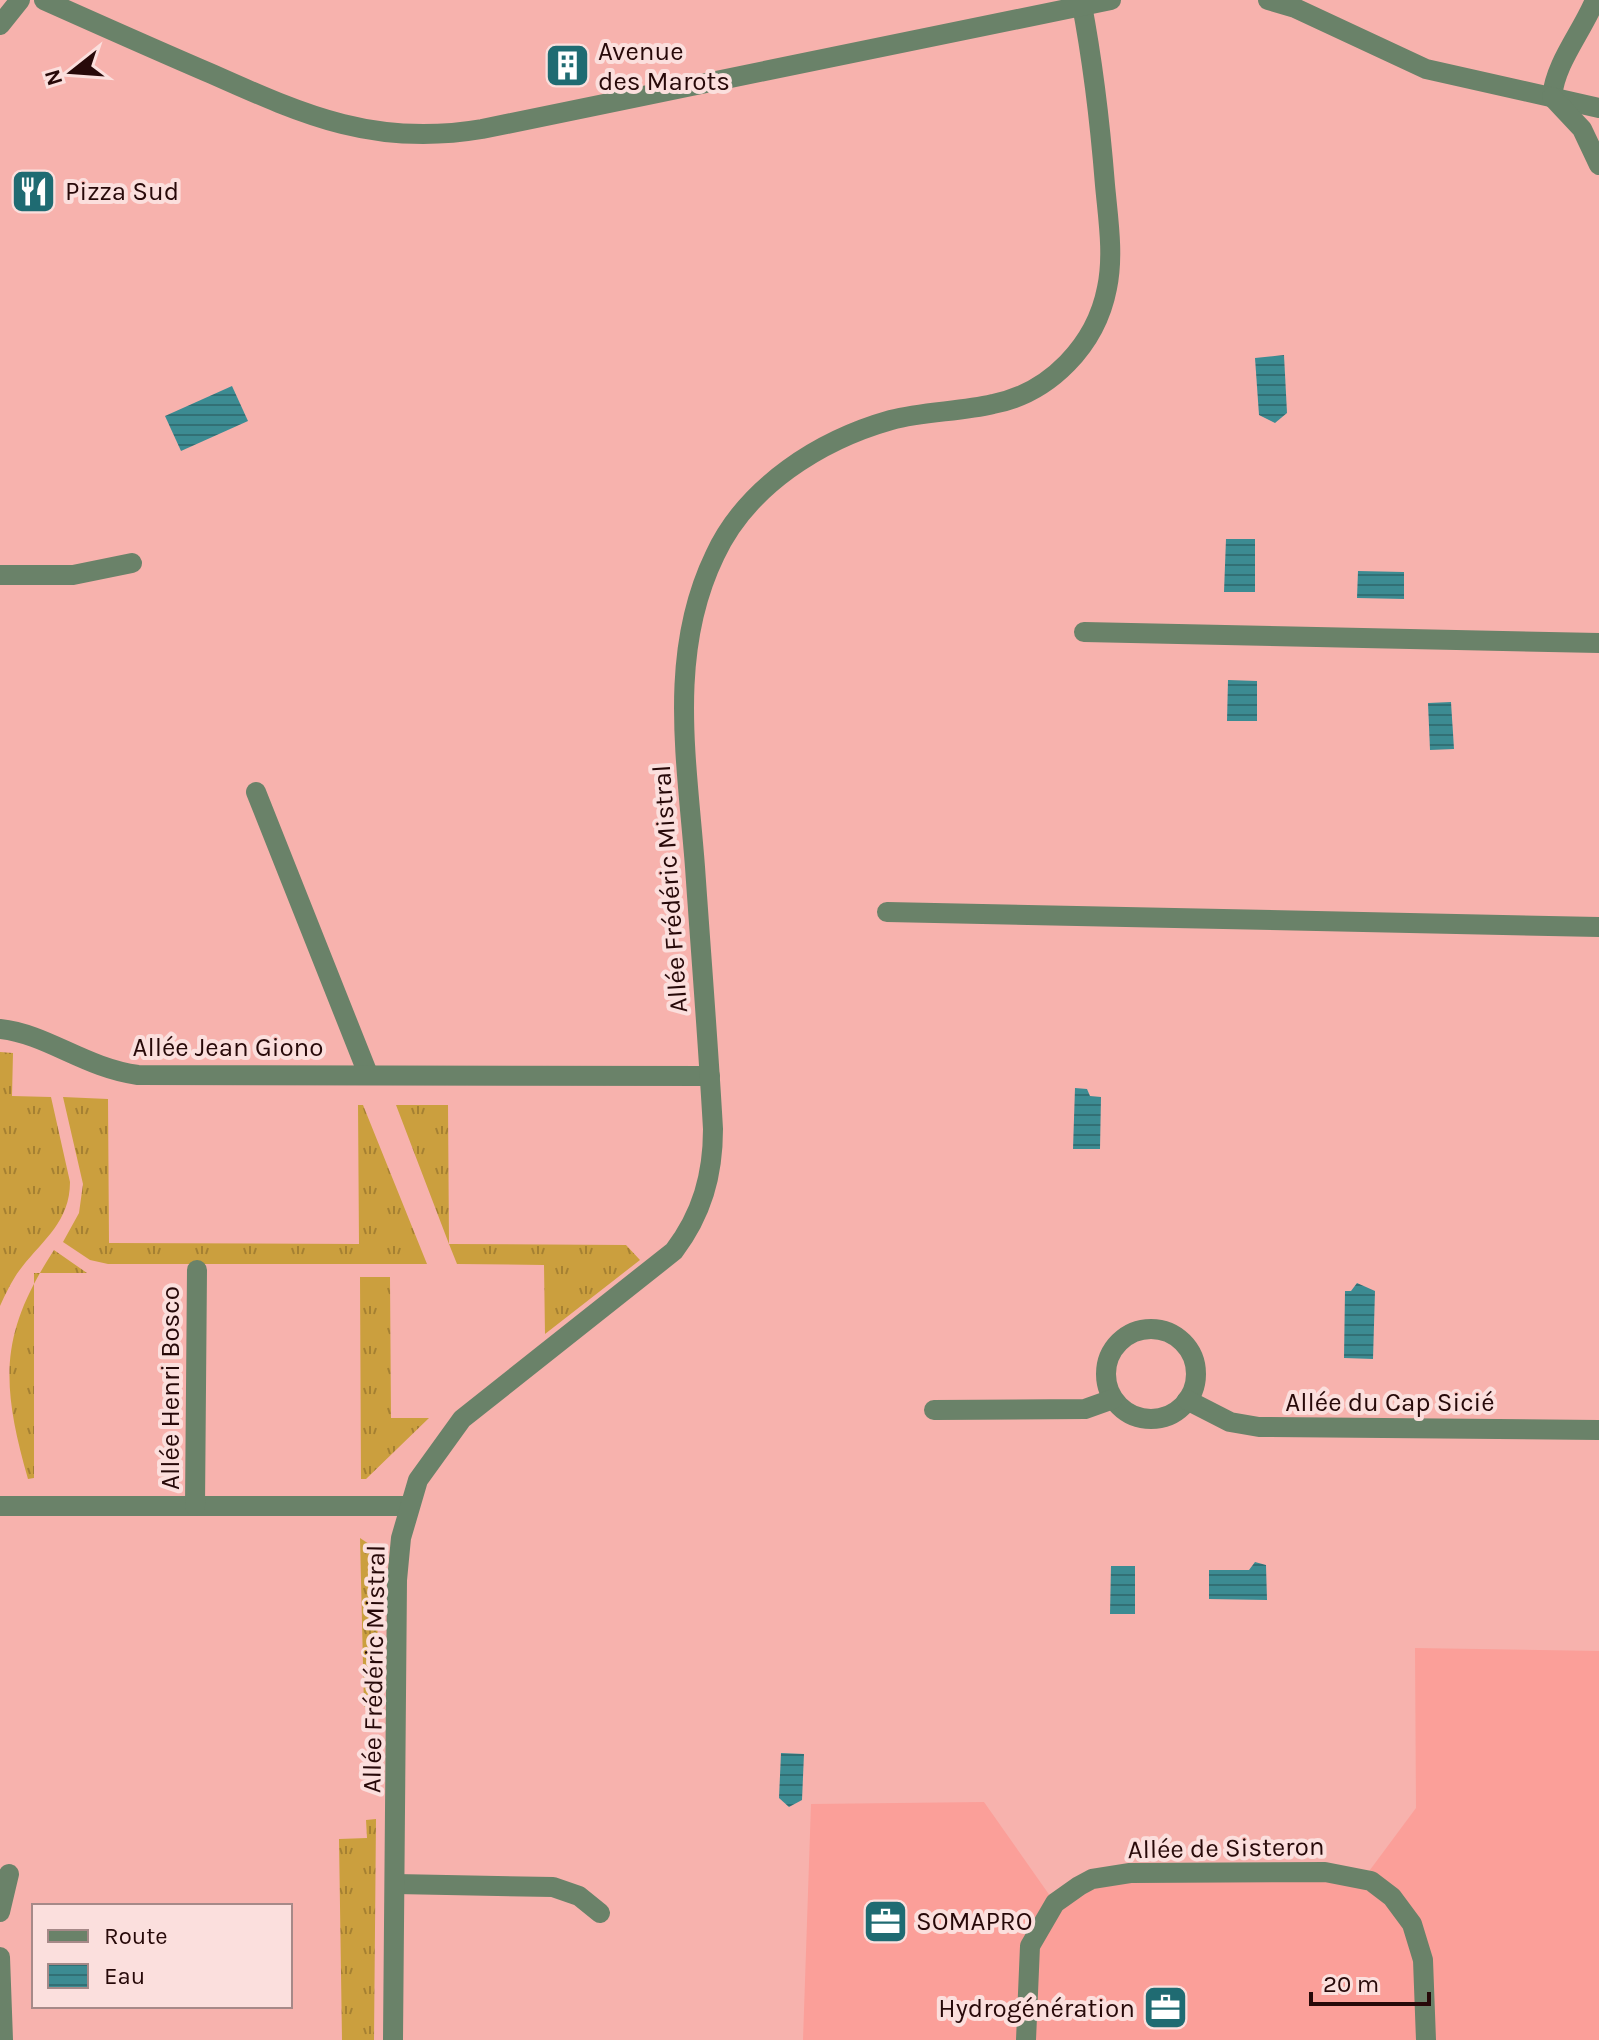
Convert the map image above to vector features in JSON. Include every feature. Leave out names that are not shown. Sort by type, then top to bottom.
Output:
[{"type":"street","points":[[0,25],[20,0]]},
{"type":"street","points":[[44,0],[318,119],[380,133],[426,135],[482,129],[1081,3],[1111,0]]},
{"type":"street","points":[[1268,0],[1295,8],[1426,69],[1599,108]]},
{"type":"street","points":[[1597,1],[1583,30],[1553,77],[1552,97],[1582,129],[1599,165]]},
{"type":"street","name":"Allée Frédéric Mistral","points":[[393,2040],[397,1580],[409,1506],[431,1459],[462,1419],[655,1269],[688,1233],[705,1198],[713,1154],[710,1076],[683,707],[683,669],[699,591],[717,550],[736,522],[789,468],[823,447],[894,419],[993,405],[1022,396],[1071,361],[1087,338],[1107,287],[1110,257],[1096,73],[1081,3]]},
{"type":"street","points":[[0,575],[73,575],[132,563]]},
{"type":"street","points":[[1084,632],[1599,643]]},
{"type":"street","name":"Allée Jean Giono","points":[[256,792],[368,1074]]},
{"type":"street","points":[[887,912],[1599,927]]},
{"type":"street","name":"Allée Jean Giono","points":[[0,1029],[15,1030],[88,1063],[138,1075],[710,1076]]},
{"type":"street","name":"Allée Henri Bosco","points":[[195,1506],[197,1270]]},
{"type":"street","points":[[1147,1328],[1163,1330],[1189,1348],[1195,1362],[1196,1378],[1187,1400],[1170,1415],[1154,1419],[1124,1411],[1113,1399],[1105,1369],[1110,1354],[1132,1332],[1147,1328]]},
{"type":"street","points":[[934,1410],[1085,1409],[1113,1399]]},
{"type":"street","name":"Allée du Cap Sicié","points":[[1187,1400],[1230,1422],[1259,1427],[1599,1430]]},
{"type":"street","name":"Allée Henri Bosco","points":[[0,1506],[409,1506]]},
{"type":"street","name":"Allée de Sisteron","points":[[1026,2040],[1030,1946],[1055,1903],[1079,1886],[1092,1879],[1130,1873],[1310,1872],[1364,1878],[1381,1888],[1402,1909],[1419,1941],[1423,1960],[1426,2040]]},
{"type":"street","points":[[0,1912],[9,1874]]},
{"type":"street","points":[[396,1884],[553,1887],[579,1896],[600,1913]]},
{"type":"street","points":[[0,1957],[3,2040]]},
{"type":"shaded area","points":[[1415,1648],[1599,1651],[1599,2040],[803,2040],[811,1804],[984,1802],[1055,1903],[1092,1879],[1364,1878],[1416,1808]]},
{"type":"green space","points":[[0,1052],[13,1053],[12,1096],[51,1097],[70,1182],[61,1219],[19,1271],[0,1306]]},
{"type":"green space","points":[[63,1097],[108,1099],[109,1243],[359,1244],[358,1105],[363,1105],[427,1264],[108,1264],[90,1260],[63,1242],[79,1213],[83,1184]]},
{"type":"green space","points":[[396,1105],[448,1105],[449,1244]]},
{"type":"green space","points":[[449,1244],[626,1245],[640,1260],[545,1334],[544,1265],[457,1264]]},
{"type":"green space","points":[[54,1250],[87,1273],[40,1273]]},
{"type":"green space","points":[[360,1277],[390,1277],[391,1418],[429,1418],[366,1479],[361,1479]]},
{"type":"green space","points":[[34,1284],[34,1478],[28,1479],[13,1414],[10,1359],[23,1307]]},
{"type":"green space","points":[[360,1538],[375,1548],[378,1563],[377,1707],[364,1707]]},
{"type":"green space","points":[[376,1819],[374,2040],[342,2040],[339,1839],[367,1838],[366,1820]]},
{"type":"water","points":[[1284,355],[1287,413],[1275,423],[1259,415],[1255,358]]},
{"type":"water","points":[[232,386],[248,421],[181,451],[165,416]]},
{"type":"water","points":[[1226,539],[1255,539],[1255,592],[1224,592]]},
{"type":"water","points":[[1358,571],[1404,572],[1404,599],[1357,598]]},
{"type":"water","points":[[1228,680],[1257,681],[1257,721],[1227,721]]},
{"type":"water","points":[[1451,702],[1454,749],[1430,750],[1428,703]]},
{"type":"water","points":[[1075,1088],[1087,1089],[1090,1096],[1101,1097],[1100,1149],[1073,1149]]},
{"type":"water","points":[[1357,1283],[1375,1291],[1373,1359],[1344,1358],[1345,1291],[1351,1291]]},
{"type":"water","points":[[1255,1562],[1266,1565],[1267,1600],[1209,1599],[1209,1570],[1249,1570]]},
{"type":"water","points":[[1111,1566],[1135,1566],[1135,1614],[1110,1614]]},
{"type":"water","points":[[781,1753],[804,1754],[802,1800],[789,1807],[779,1798]]},
{"type":"place","name":"Avenue des Marots","points":[[567,66]]},
{"type":"place","name":"Pizza Sud","points":[[34,191]]},
{"type":"place","name":"SOMAPRO","points":[[885,1921]]},
{"type":"place","name":"Hydrogénération","points":[[1166,2008]]}]
